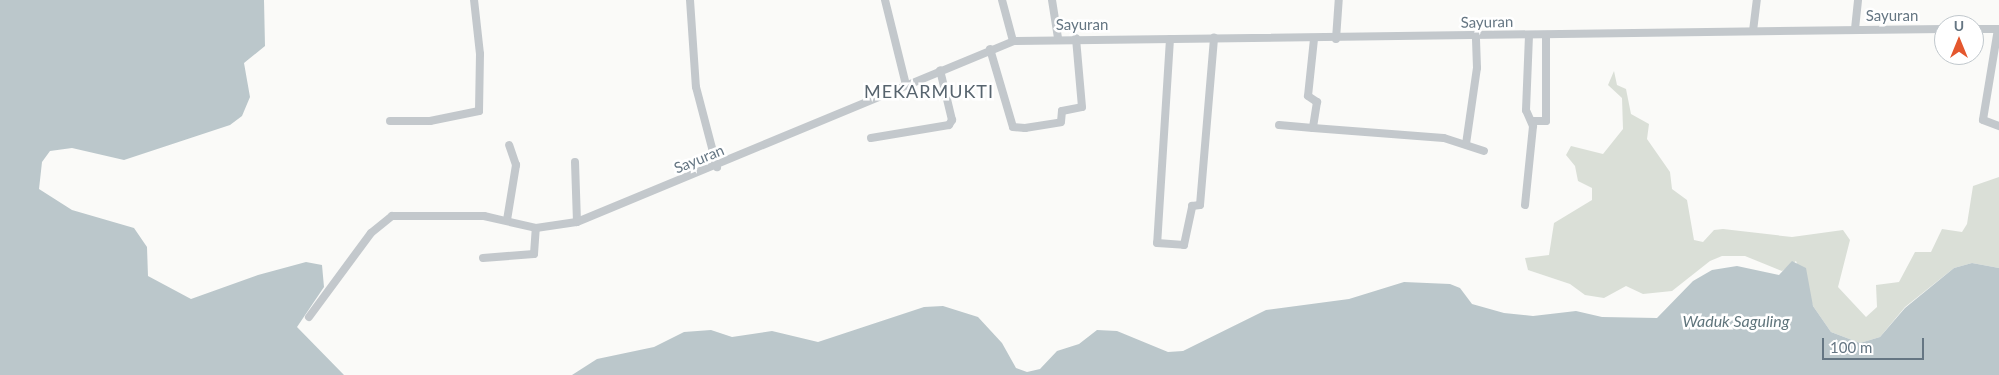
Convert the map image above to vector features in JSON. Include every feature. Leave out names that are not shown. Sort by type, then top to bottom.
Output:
[{"type":"street","points":[[390,121],[430,121],[479,111],[480,54],[474,0]]},
{"type":"street","points":[[690,0],[696,87],[717,167]]},
{"type":"street","points":[[885,0],[906,86]]},
{"type":"street","points":[[1002,0],[1013,41]]},
{"type":"street","points":[[1052,0],[1058,38]]},
{"type":"street","points":[[1336,39],[1339,0]]},
{"type":"street","points":[[1753,31],[1757,0]]},
{"type":"street","points":[[1855,30],[1858,0]]},
{"type":"street","name":"Sayuran","points":[[308,317],[371,233],[392,216],[412,213],[507,220],[536,228],[577,222],[717,167],[940,70],[1013,41],[1058,38],[1336,39],[1934,29]]},
{"type":"street","points":[[1984,29],[1999,29],[1983,120],[1999,126]]},
{"type":"street","points":[[1525,205],[1532,121],[1526,110],[1529,35]]},
{"type":"street","points":[[1532,121],[1546,121],[1546,35]]},
{"type":"street","points":[[1466,144],[1476,68],[1476,36]]},
{"type":"street","points":[[990,49],[1013,127],[1025,128],[1061,122],[1062,111],[1082,107],[1076,38]]},
{"type":"street","points":[[1170,39],[1157,239],[1158,244],[1184,245],[1192,206],[1200,205],[1214,38]]},
{"type":"street","points":[[1313,128],[1317,102],[1308,96],[1314,39]]},
{"type":"street","points":[[871,138],[949,125],[952,120],[940,70]]},
{"type":"street","points":[[1279,125],[1444,138],[1484,151]]},
{"type":"street","points":[[507,220],[516,165],[509,145]]},
{"type":"street","points":[[575,162],[577,222]]},
{"type":"street","points":[[483,258],[534,254],[536,228]]},
{"type":"shaded area","points":[[1614,71],[1617,85],[1626,89],[1631,114],[1649,124],[1647,139],[1670,172],[1672,189],[1687,200],[1694,240],[1703,242],[1714,230],[1723,229],[1792,237],[1843,230],[1850,240],[1838,287],[1866,317],[1877,307],[1876,285],[1899,282],[1915,252],[1931,252],[1942,229],[1962,232],[1967,224],[1973,186],[1999,177],[1999,268],[1972,263],[1954,268],[1905,307],[1880,337],[1860,343],[1831,332],[1813,306],[1796,261],[1782,271],[1745,256],[1722,256],[1710,261],[1672,291],[1643,294],[1626,286],[1604,298],[1585,295],[1570,284],[1528,270],[1525,258],[1549,255],[1554,223],[1592,200],[1592,188],[1578,181],[1575,166],[1566,155],[1571,146],[1603,154],[1623,129],[1622,98],[1608,85]]},
{"type":"water","points":[[0,0],[264,0],[265,46],[244,63],[250,97],[242,116],[230,125],[124,160],[72,148],[50,151],[42,162],[39,189],[72,210],[134,228],[147,247],[148,276],[191,299],[258,275],[306,262],[322,265],[324,287],[297,327],[344,375],[0,375]]},
{"type":"water","name":"Waduk Saguling","points":[[1792,261],[1806,268],[1813,306],[1831,332],[1860,343],[1880,337],[1905,308],[1954,268],[1972,263],[1999,268],[1999,375],[572,375],[597,359],[654,347],[684,332],[711,330],[732,337],[772,331],[818,342],[924,307],[943,306],[978,317],[1002,343],[1016,368],[1027,372],[1040,369],[1057,351],[1079,344],[1097,330],[1117,331],[1168,352],[1183,351],[1266,310],[1349,299],[1404,282],[1450,284],[1460,288],[1472,304],[1504,313],[1533,316],[1576,311],[1602,317],[1657,318],[1693,281],[1712,270],[1737,266],[1779,275]]},
{"type":"district","name":"MEKARMUKTI","points":[[929,91]]}]
